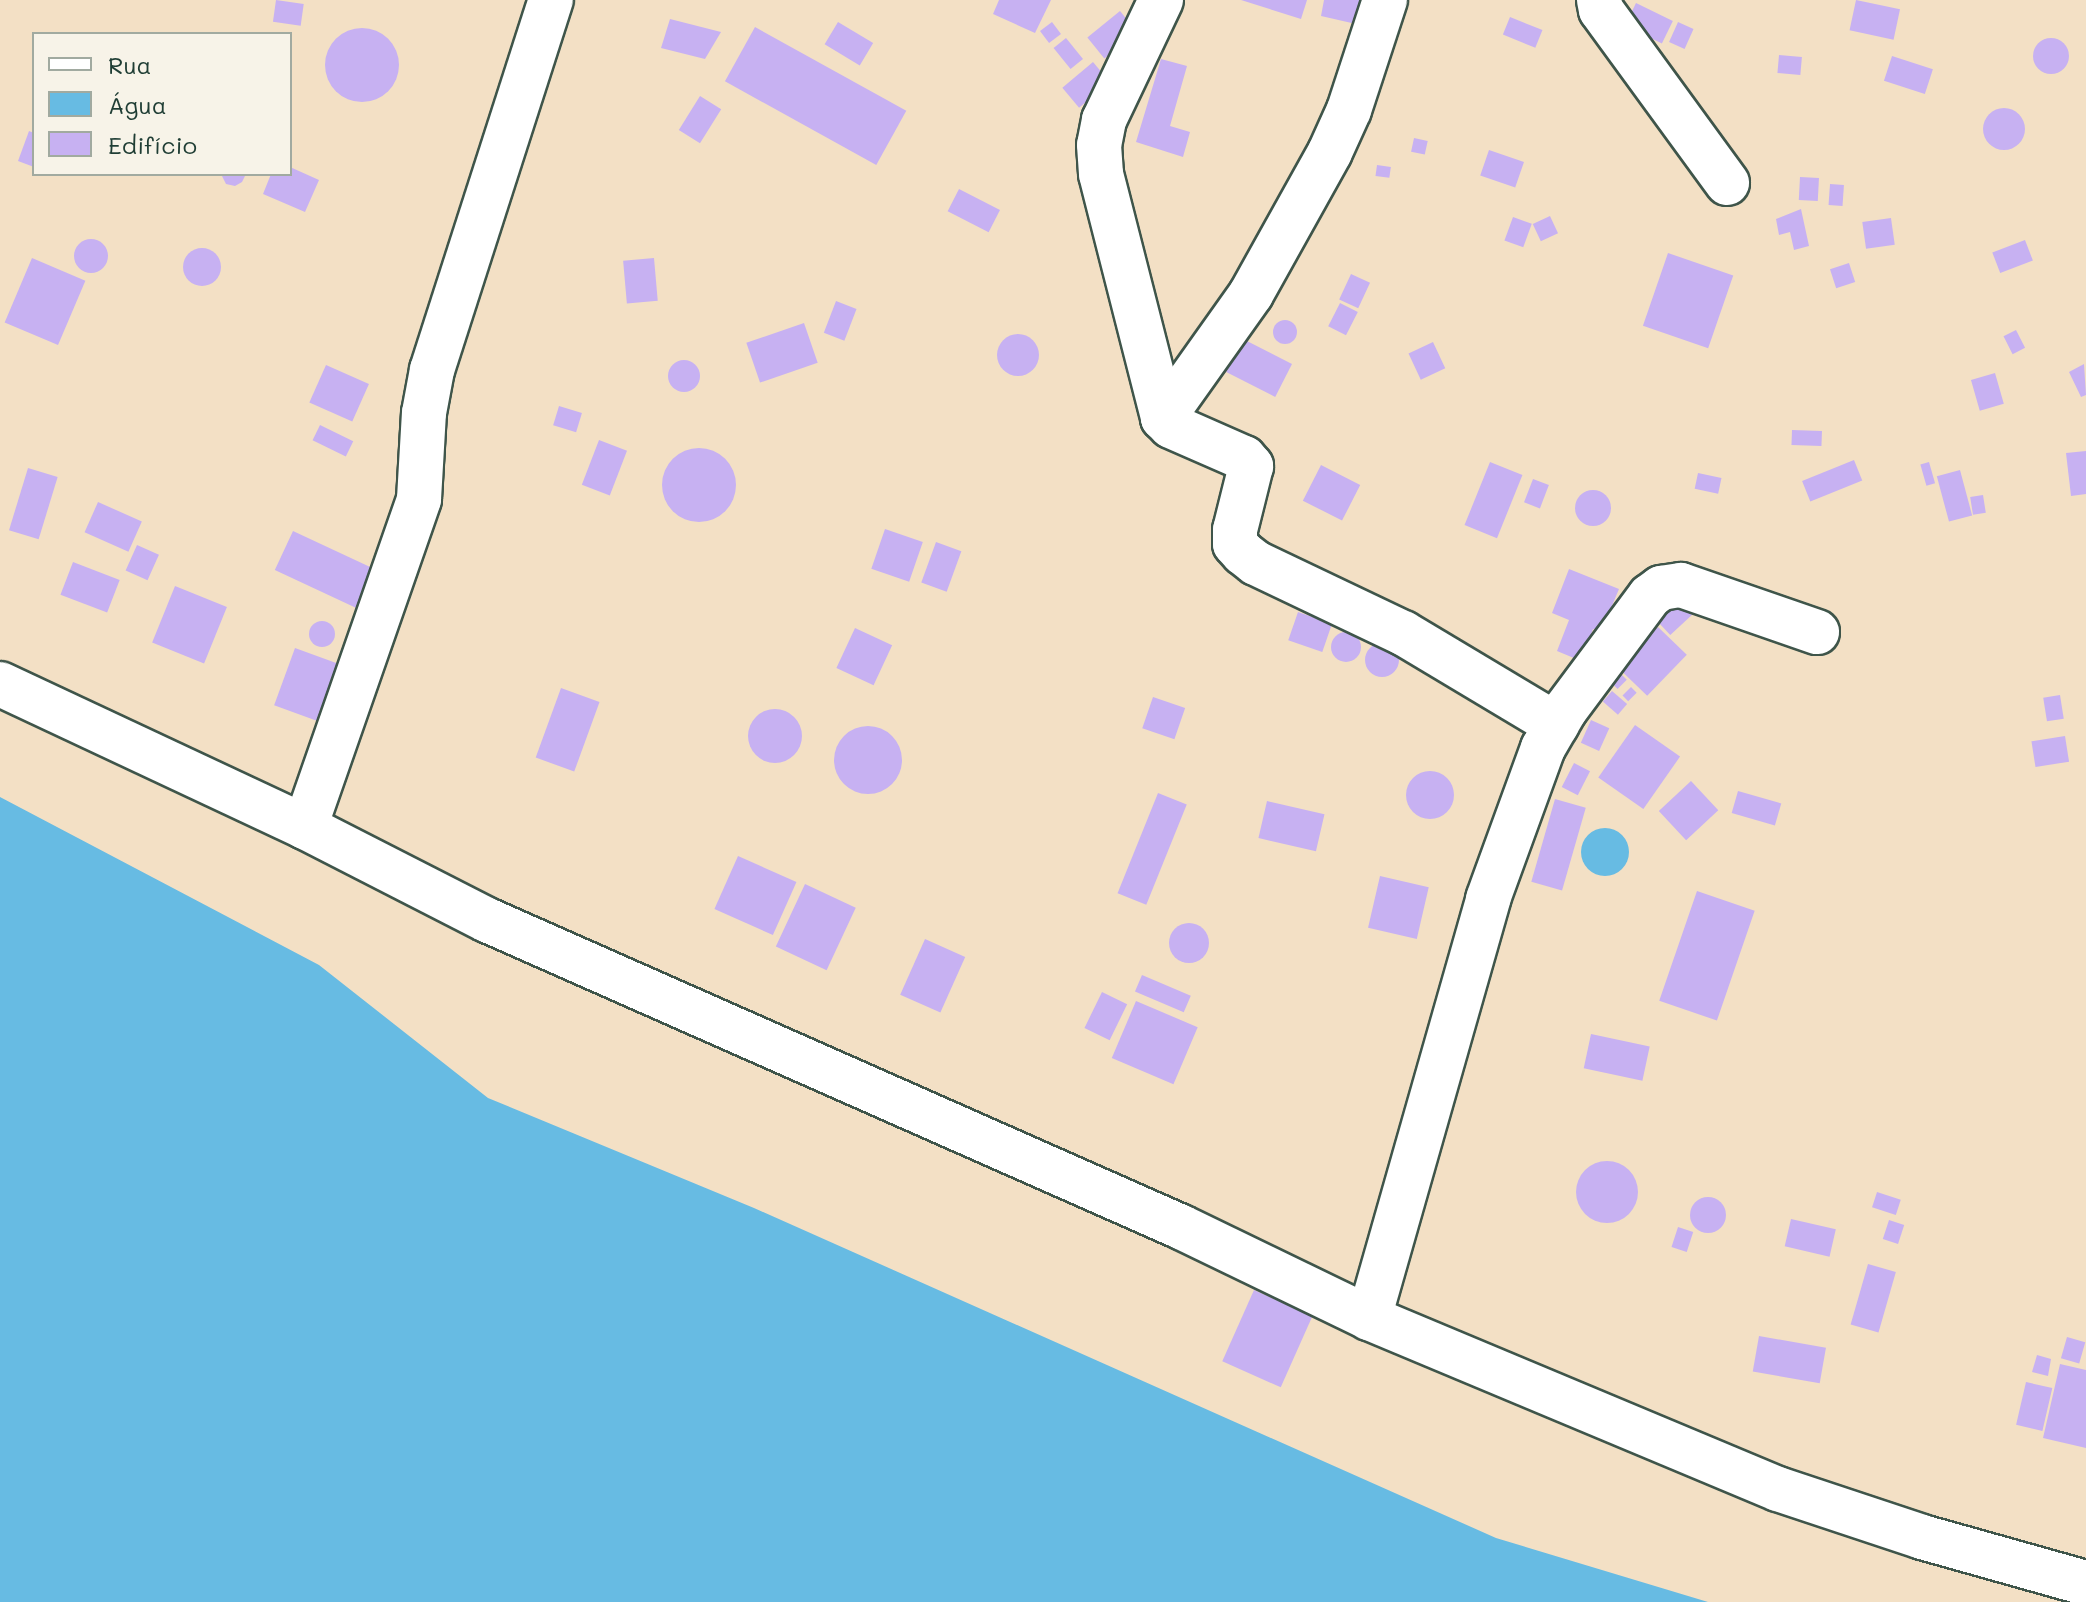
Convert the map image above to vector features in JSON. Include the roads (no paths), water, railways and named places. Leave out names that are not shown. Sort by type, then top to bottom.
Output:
[{"type":"street","points":[[305,827],[419,499],[424,413],[432,370],[551,0]]},
{"type":"street","points":[[1161,0],[1104,120],[1099,145],[1101,174],[1163,418],[1171,426],[1244,458],[1251,466],[1235,530],[1235,544],[1243,553],[1256,563],[1403,633],[1557,725]]},
{"type":"street","points":[[1163,418],[1251,294],[1330,152],[1349,110],[1385,0]]},
{"type":"street","points":[[1599,0],[1601,10],[1727,183]]},
{"type":"street","points":[[1369,1318],[1488,899],[1543,748],[1557,725],[1640,609],[1661,588],[1681,585],[1817,632]]},
{"type":"street","points":[[0,684],[305,827],[487,920],[1181,1227],[1369,1318],[1778,1489],[1922,1537],[2086,1583]]},
{"type":"water","points":[[0,797],[319,965],[488,1098],[754,1208],[1496,1538],[1708,1602],[0,1602]]},
{"type":"water","points":[[1605,828],[1622,835],[1629,852],[1622,869],[1605,876],[1588,869],[1581,852],[1588,835]]}]
